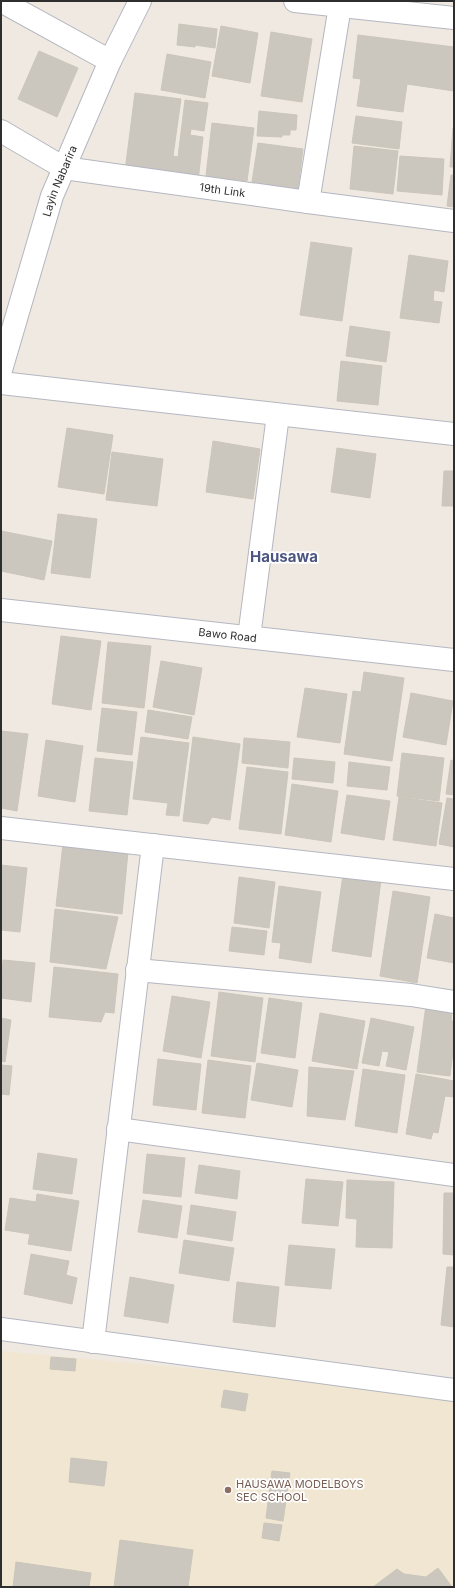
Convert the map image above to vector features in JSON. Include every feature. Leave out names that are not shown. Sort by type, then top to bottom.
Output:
[{"type":"street","points":[[1,1],[110,61]]},
{"type":"street","name":"Layin Nabarira","points":[[1,370],[7,324],[52,196],[110,61],[140,1]]},
{"type":"street","points":[[296,1],[454,18]]},
{"type":"street","points":[[308,202],[340,6]]},
{"type":"street","name":"19th Link","points":[[1,131],[64,168],[308,202],[454,220]]},
{"type":"street","points":[[1,383],[454,434]]},
{"type":"street","points":[[249,637],[278,415]]},
{"type":"street","name":"Bawo Road","points":[[1,610],[454,660]]},
{"type":"street","points":[[1,828],[454,879]]},
{"type":"street","points":[[93,1342],[152,845]]},
{"type":"street","points":[[137,970],[403,995],[454,1002]]},
{"type":"street","points":[[118,1129],[454,1175]]},
{"type":"street","points":[[1,1330],[454,1390]]},
{"type":"shaded area","name":"HAUSAWA MODELBOYS SEC SCHOOL","points":[[1,1351],[454,1393],[454,1587],[1,1587]]},
{"type":"building","points":[[179,24],[217,29],[215,48],[195,45],[195,47],[177,45]]},
{"type":"building","points":[[221,26],[258,33],[250,83],[212,76]]},
{"type":"building","points":[[271,32],[312,39],[302,102],[261,96]]},
{"type":"building","points":[[358,35],[454,47],[454,91],[407,84],[403,112],[357,106],[361,79],[353,78]]},
{"type":"building","points":[[39,51],[78,68],[57,117],[18,99]]},
{"type":"building","points":[[167,54],[211,62],[205,98],[161,90]]},
{"type":"building","points":[[135,93],[181,99],[173,156],[178,157],[185,100],[208,103],[204,131],[191,129],[190,135],[203,137],[198,181],[125,171]]},
{"type":"building","points":[[259,111],[297,115],[296,130],[290,130],[290,135],[282,135],[282,137],[257,136]]},
{"type":"building","points":[[356,116],[402,122],[399,149],[352,143]]},
{"type":"building","points":[[212,123],[254,128],[247,181],[206,176]]},
{"type":"building","points":[[453,128],[454,167],[450,167]]},
{"type":"building","points":[[258,143],[303,149],[297,195],[251,188]]},
{"type":"building","points":[[354,146],[398,151],[393,194],[350,189]]},
{"type":"building","points":[[400,156],[444,159],[442,195],[397,191]]},
{"type":"building","points":[[451,175],[454,175],[454,207],[447,206]]},
{"type":"building","points":[[311,242],[352,248],[342,321],[300,315]]},
{"type":"building","points":[[409,255],[448,261],[444,292],[434,290],[433,301],[442,302],[439,323],[400,318]]},
{"type":"building","points":[[350,326],[390,332],[386,362],[346,356]]},
{"type":"building","points":[[341,361],[382,366],[378,405],[337,401]]},
{"type":"building","points":[[67,428],[113,435],[104,494],[58,487]]},
{"type":"building","points":[[213,441],[260,449],[253,499],[206,492]]},
{"type":"building","points":[[337,448],[376,454],[370,498],[331,492]]},
{"type":"building","points":[[112,452],[163,459],[157,506],[106,500]]},
{"type":"building","points":[[444,471],[454,471],[454,506],[442,506]]},
{"type":"building","points":[[58,514],[97,519],[90,578],[51,573]]},
{"type":"building","points":[[1,531],[52,541],[44,580],[1,571]]},
{"type":"building","points":[[61,636],[101,641],[91,710],[52,704]]},
{"type":"building","points":[[108,642],[151,646],[144,708],[102,703]]},
{"type":"building","points":[[161,661],[202,668],[194,715],[153,707]]},
{"type":"building","points":[[364,672],[404,678],[392,761],[344,754],[353,691],[361,692]]},
{"type":"building","points":[[305,688],[347,694],[340,743],[297,737]]},
{"type":"building","points":[[411,693],[453,701],[446,745],[403,737]]},
{"type":"building","points":[[102,708],[137,712],[132,755],[97,751]]},
{"type":"building","points":[[148,710],[192,717],[188,739],[145,732]]},
{"type":"building","points":[[1,731],[28,734],[17,811],[1,808]]},
{"type":"building","points":[[141,737],[189,743],[179,816],[166,815],[168,803],[133,799]]},
{"type":"building","points":[[193,737],[240,744],[230,820],[212,817],[208,824],[183,821]]},
{"type":"building","points":[[244,738],[290,742],[288,768],[242,763]]},
{"type":"building","points":[[46,740],[83,746],[75,802],[38,796]]},
{"type":"building","points":[[402,753],[444,758],[439,801],[397,796]]},
{"type":"building","points":[[95,758],[133,762],[127,815],[89,811]]},
{"type":"building","points":[[294,758],[335,762],[333,783],[292,779]]},
{"type":"building","points":[[451,760],[454,761],[454,795],[446,794]]},
{"type":"building","points":[[349,762],[390,767],[387,790],[347,786]]},
{"type":"building","points":[[247,767],[288,772],[281,834],[239,829]]},
{"type":"building","points":[[292,784],[338,791],[331,842],[285,835]]},
{"type":"building","points":[[347,795],[390,801],[384,840],[341,833]]},
{"type":"building","points":[[399,797],[442,803],[436,846],[393,840]]},
{"type":"building","points":[[447,798],[454,799],[454,847],[439,844]]},
{"type":"building","points":[[63,844],[128,852],[122,914],[56,906]]},
{"type":"building","points":[[1,865],[27,868],[20,932],[1,930]]},
{"type":"building","points":[[343,875],[381,880],[371,957],[332,951]]},
{"type":"building","points":[[239,877],[275,882],[269,928],[234,923]]},
{"type":"building","points":[[279,886],[321,892],[311,963],[279,958],[281,943],[272,942]]},
{"type":"building","points":[[393,891],[430,897],[417,983],[380,976]]},
{"type":"building","points":[[55,909],[118,917],[106,969],[50,962]]},
{"type":"building","points":[[435,914],[454,918],[454,963],[427,958]]},
{"type":"building","points":[[232,927],[267,931],[264,955],[229,951]]},
{"type":"building","points":[[3,960],[35,963],[31,1002],[1,998]]},
{"type":"building","points":[[54,967],[118,974],[114,1013],[105,1012],[101,1022],[49,1017]]},
{"type":"building","points":[[219,992],[263,998],[255,1062],[211,1056]]},
{"type":"building","points":[[172,996],[210,1002],[201,1058],[163,1051]]},
{"type":"building","points":[[269,998],[302,1003],[295,1058],[261,1053]]},
{"type":"building","points":[[426,1005],[452,1009],[451,1021],[454,1021],[454,1043],[450,1076],[417,1072]]},
{"type":"building","points":[[320,1013],[365,1021],[357,1069],[312,1061]]},
{"type":"building","points":[[1,1018],[11,1020],[5,1062],[1,1061]]},
{"type":"building","points":[[371,1018],[414,1027],[406,1070],[386,1066],[389,1052],[382,1051],[379,1066],[362,1063]]},
{"type":"building","points":[[158,1059],[201,1064],[196,1110],[153,1105]]},
{"type":"building","points":[[208,1060],[251,1066],[245,1118],[202,1113]]},
{"type":"building","points":[[257,1063],[298,1070],[292,1107],[251,1100]]},
{"type":"building","points":[[1,1065],[12,1066],[9,1095],[1,1094]]},
{"type":"building","points":[[309,1067],[354,1071],[345,1120],[307,1116]]},
{"type":"building","points":[[363,1069],[405,1075],[397,1133],[355,1126]]},
{"type":"building","points":[[416,1074],[454,1081],[454,1097],[445,1096],[438,1133],[433,1132],[431,1139],[406,1134]]},
{"type":"building","points":[[38,1153],[77,1159],[72,1194],[33,1189]]},
{"type":"building","points":[[147,1154],[185,1158],[181,1197],[143,1193]]},
{"type":"building","points":[[199,1165],[240,1171],[237,1199],[195,1193]]},
{"type":"building","points":[[306,1179],[343,1182],[338,1226],[302,1223]]},
{"type":"building","points":[[347,1180],[394,1182],[392,1248],[356,1247],[357,1219],[346,1218]]},
{"type":"building","points":[[444,1193],[454,1193],[454,1255],[443,1254]]},
{"type":"building","points":[[37,1194],[79,1201],[71,1251],[28,1244],[30,1234],[5,1230],[10,1198],[36,1202]]},
{"type":"building","points":[[143,1200],[182,1206],[177,1238],[138,1232]]},
{"type":"building","points":[[191,1205],[236,1212],[232,1241],[187,1234]]},
{"type":"building","points":[[184,1240],[234,1248],[229,1281],[179,1273]]},
{"type":"building","points":[[289,1245],[335,1249],[331,1289],[285,1285]]},
{"type":"building","points":[[31,1254],[69,1261],[66,1275],[77,1278],[72,1304],[24,1294]]},
{"type":"building","points":[[447,1267],[454,1267],[454,1327],[441,1325]]},
{"type":"building","points":[[130,1277],[174,1285],[168,1323],[124,1316]]},
{"type":"building","points":[[237,1282],[279,1287],[275,1327],[233,1322]]},
{"type":"building","points":[[51,1357],[76,1359],[75,1371],[50,1369]]},
{"type":"building","points":[[224,1390],[248,1394],[245,1411],[221,1407]]},
{"type":"building","points":[[71,1458],[107,1462],[104,1486],[69,1482]]},
{"type":"building","points":[[272,1471],[290,1473],[283,1521],[266,1518]]},
{"type":"building","points":[[264,1523],[282,1525],[279,1541],[262,1538]]},
{"type":"building","points":[[120,1540],[193,1550],[188,1587],[114,1587]]},
{"type":"building","points":[[16,1562],[91,1573],[89,1587],[13,1587]]},
{"type":"building","points":[[438,1568],[452,1587],[373,1587],[397,1569],[404,1574],[426,1577]]},
{"type":"place","name":"HAUSAWA MODELBOYS SEC SCHOOL","points":[[228,1490]]},
{"type":"district","name":"Hausawa","points":[[284,557]]}]
